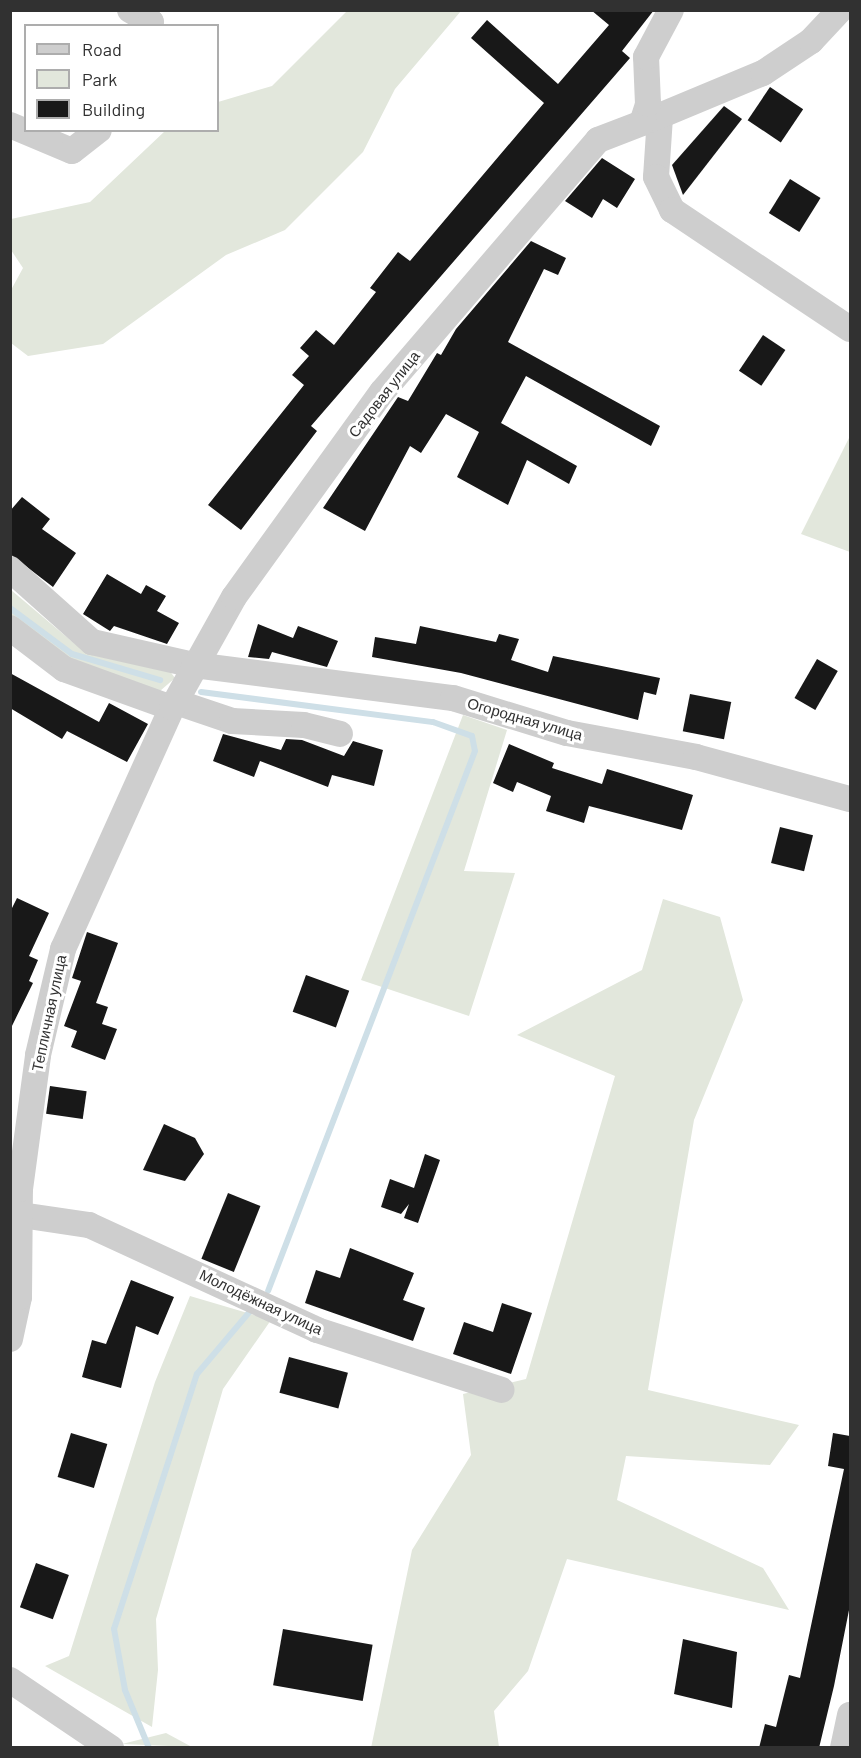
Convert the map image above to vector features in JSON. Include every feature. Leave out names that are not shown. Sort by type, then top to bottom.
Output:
[{"type":"street","points":[[130,10],[151,22],[150,24]]},
{"type":"street","points":[[670,10],[646,57],[648,104],[656,177],[672,210],[850,329]]},
{"type":"street","name":"Садовая улица","points":[[174,705],[194,665],[234,597],[382,392],[598,140],[763,73],[811,41],[840,10]]},
{"type":"street","points":[[10,125],[24,131]]},
{"type":"street","points":[[27,132],[72,151],[96,132]]},
{"type":"street","name":"Огородная улица","points":[[10,569],[92,642],[194,665],[453,698],[567,733],[696,757],[850,799]]},
{"type":"street","points":[[10,628],[64,669],[174,705],[232,722],[304,725],[340,734]]},
{"type":"street","name":"Тепличная улица","points":[[10,1339],[19,1296],[21,1215],[38,1055],[63,949],[174,705]]},
{"type":"street","name":"Молодёжная улица","points":[[21,1215],[89,1225],[317,1330],[502,1390]]},
{"type":"street","points":[[10,1680],[111,1748]]},
{"type":"street","points":[[843,1748],[850,1715]]},
{"type":"green space","points":[[348,10],[461,11],[395,89],[363,152],[285,230],[226,255],[103,344],[28,356],[11,343],[11,290],[23,268],[11,250],[11,219],[90,202],[164,132],[219,132],[219,102],[272,86]]},
{"type":"green space","points":[[850,436],[850,552],[801,534]]},
{"type":"green space","points":[[11,590],[75,644],[169,670],[175,678],[160,691],[75,664],[11,618]]},
{"type":"green space","points":[[463,715],[507,730],[464,871],[515,873],[469,1016],[361,980]]},
{"type":"green space","points":[[663,899],[720,917],[743,1000],[694,1120],[648,1390],[799,1425],[770,1465],[626,1456],[617,1500],[763,1568],[789,1610],[567,1559],[528,1671],[494,1711],[499,1747],[371,1748],[412,1550],[471,1455],[463,1394],[526,1379],[615,1076],[517,1035],[642,970]]},
{"type":"green space","points":[[190,1296],[271,1320],[223,1389],[156,1619],[158,1670],[152,1727],[45,1666],[69,1656],[155,1382]]},
{"type":"green space","points":[[166,1733],[192,1747],[122,1744]]},
{"type":"building","points":[[591,10],[654,10],[622,51],[630,58],[311,426],[317,431],[241,530],[208,505],[304,385],[292,375],[309,356],[300,348],[316,330],[334,345],[376,292],[370,288],[398,252],[410,261],[544,103],[471,38],[487,20],[558,84],[609,25]]},
{"type":"building","points":[[770,87],[803,109],[781,143],[748,120]]},
{"type":"building","points":[[724,106],[742,119],[683,195],[672,165]]},
{"type":"building","points":[[602,158],[635,179],[617,208],[603,199],[592,218],[565,201]]},
{"type":"building","points":[[790,179],[821,198],[799,232],[769,213]]},
{"type":"building","points":[[531,241],[566,258],[558,275],[544,269],[508,342],[660,426],[651,446],[526,376],[501,423],[577,466],[569,484],[527,460],[508,505],[457,477],[479,432],[446,414],[421,453],[410,446],[365,531],[323,508],[398,397],[408,401],[437,353],[441,355],[456,329]]},
{"type":"building","points":[[763,335],[785,350],[761,386],[739,371]]},
{"type":"building","points":[[22,497],[50,519],[42,529],[76,553],[53,587],[10,554],[10,511]]},
{"type":"building","points":[[107,574],[141,594],[146,585],[166,596],[157,611],[179,623],[167,644],[114,626],[110,631],[83,614]]},
{"type":"building","points":[[258,624],[293,638],[298,626],[338,641],[327,667],[272,652],[269,659],[248,657]]},
{"type":"building","points":[[420,626],[496,642],[499,634],[519,639],[511,660],[548,672],[553,656],[660,678],[656,695],[644,692],[638,720],[461,673],[372,657],[375,637],[416,644]]},
{"type":"building","points":[[817,659],[838,671],[815,710],[794,698]]},
{"type":"building","points":[[10,673],[99,722],[109,703],[148,724],[127,762],[67,731],[62,739],[10,708]]},
{"type":"building","points":[[690,694],[731,702],[724,739],[683,731]]},
{"type":"building","points":[[223,734],[281,750],[286,739],[302,740],[344,756],[353,741],[383,750],[374,786],[332,775],[328,787],[260,761],[254,777],[213,761]]},
{"type":"building","points":[[509,744],[554,763],[552,768],[602,784],[607,769],[693,795],[682,830],[589,806],[584,823],[546,811],[551,796],[517,782],[513,792],[493,783]]},
{"type":"building","points":[[780,827],[813,835],[804,871],[771,863]]},
{"type":"building","points":[[17,898],[49,913],[29,956],[38,960],[29,981],[33,983],[10,1030],[10,912]]},
{"type":"building","points":[[87,932],[118,943],[96,1003],[108,1007],[102,1024],[117,1029],[105,1060],[71,1047],[77,1031],[64,1026],[81,981],[72,978]]},
{"type":"building","points":[[306,975],[349,991],[336,1027],[293,1012]]},
{"type":"building","points":[[50,1086],[87,1091],[83,1119],[46,1114]]},
{"type":"building","points":[[164,1124],[195,1138],[204,1154],[185,1181],[143,1170]]},
{"type":"building","points":[[425,1154],[440,1160],[418,1223],[404,1218],[409,1204],[401,1214],[381,1207],[390,1179],[414,1188]]},
{"type":"building","points":[[228,1193],[260,1206],[234,1272],[201,1259]]},
{"type":"building","points":[[350,1248],[414,1273],[403,1300],[425,1308],[413,1341],[305,1303],[316,1270],[340,1278]]},
{"type":"building","points":[[131,1280],[174,1297],[158,1335],[136,1326],[121,1388],[82,1377],[92,1340],[106,1344]]},
{"type":"building","points":[[502,1303],[532,1313],[511,1374],[453,1354],[464,1322],[493,1332]]},
{"type":"building","points":[[289,1357],[348,1373],[338,1409],[279,1393]]},
{"type":"building","points":[[71,1433],[107,1444],[94,1488],[58,1477]]},
{"type":"building","points":[[833,1433],[850,1436],[850,1605],[834,1686],[819,1748],[759,1748],[765,1724],[776,1727],[789,1675],[800,1678],[844,1469],[828,1466]]},
{"type":"building","points":[[36,1563],[69,1575],[53,1619],[20,1607]]},
{"type":"building","points":[[283,1629],[373,1645],[363,1701],[273,1685]]},
{"type":"building","points":[[683,1639],[737,1652],[732,1708],[674,1694]]},
{"type":"waterway","points":[[10,608],[72,654],[160,680]]},
{"type":"waterway","points":[[201,692],[433,722],[472,736],[475,751],[268,1291]]},
{"type":"waterway","points":[[149,1748],[125,1690],[114,1629],[197,1374],[252,1309]]}]
